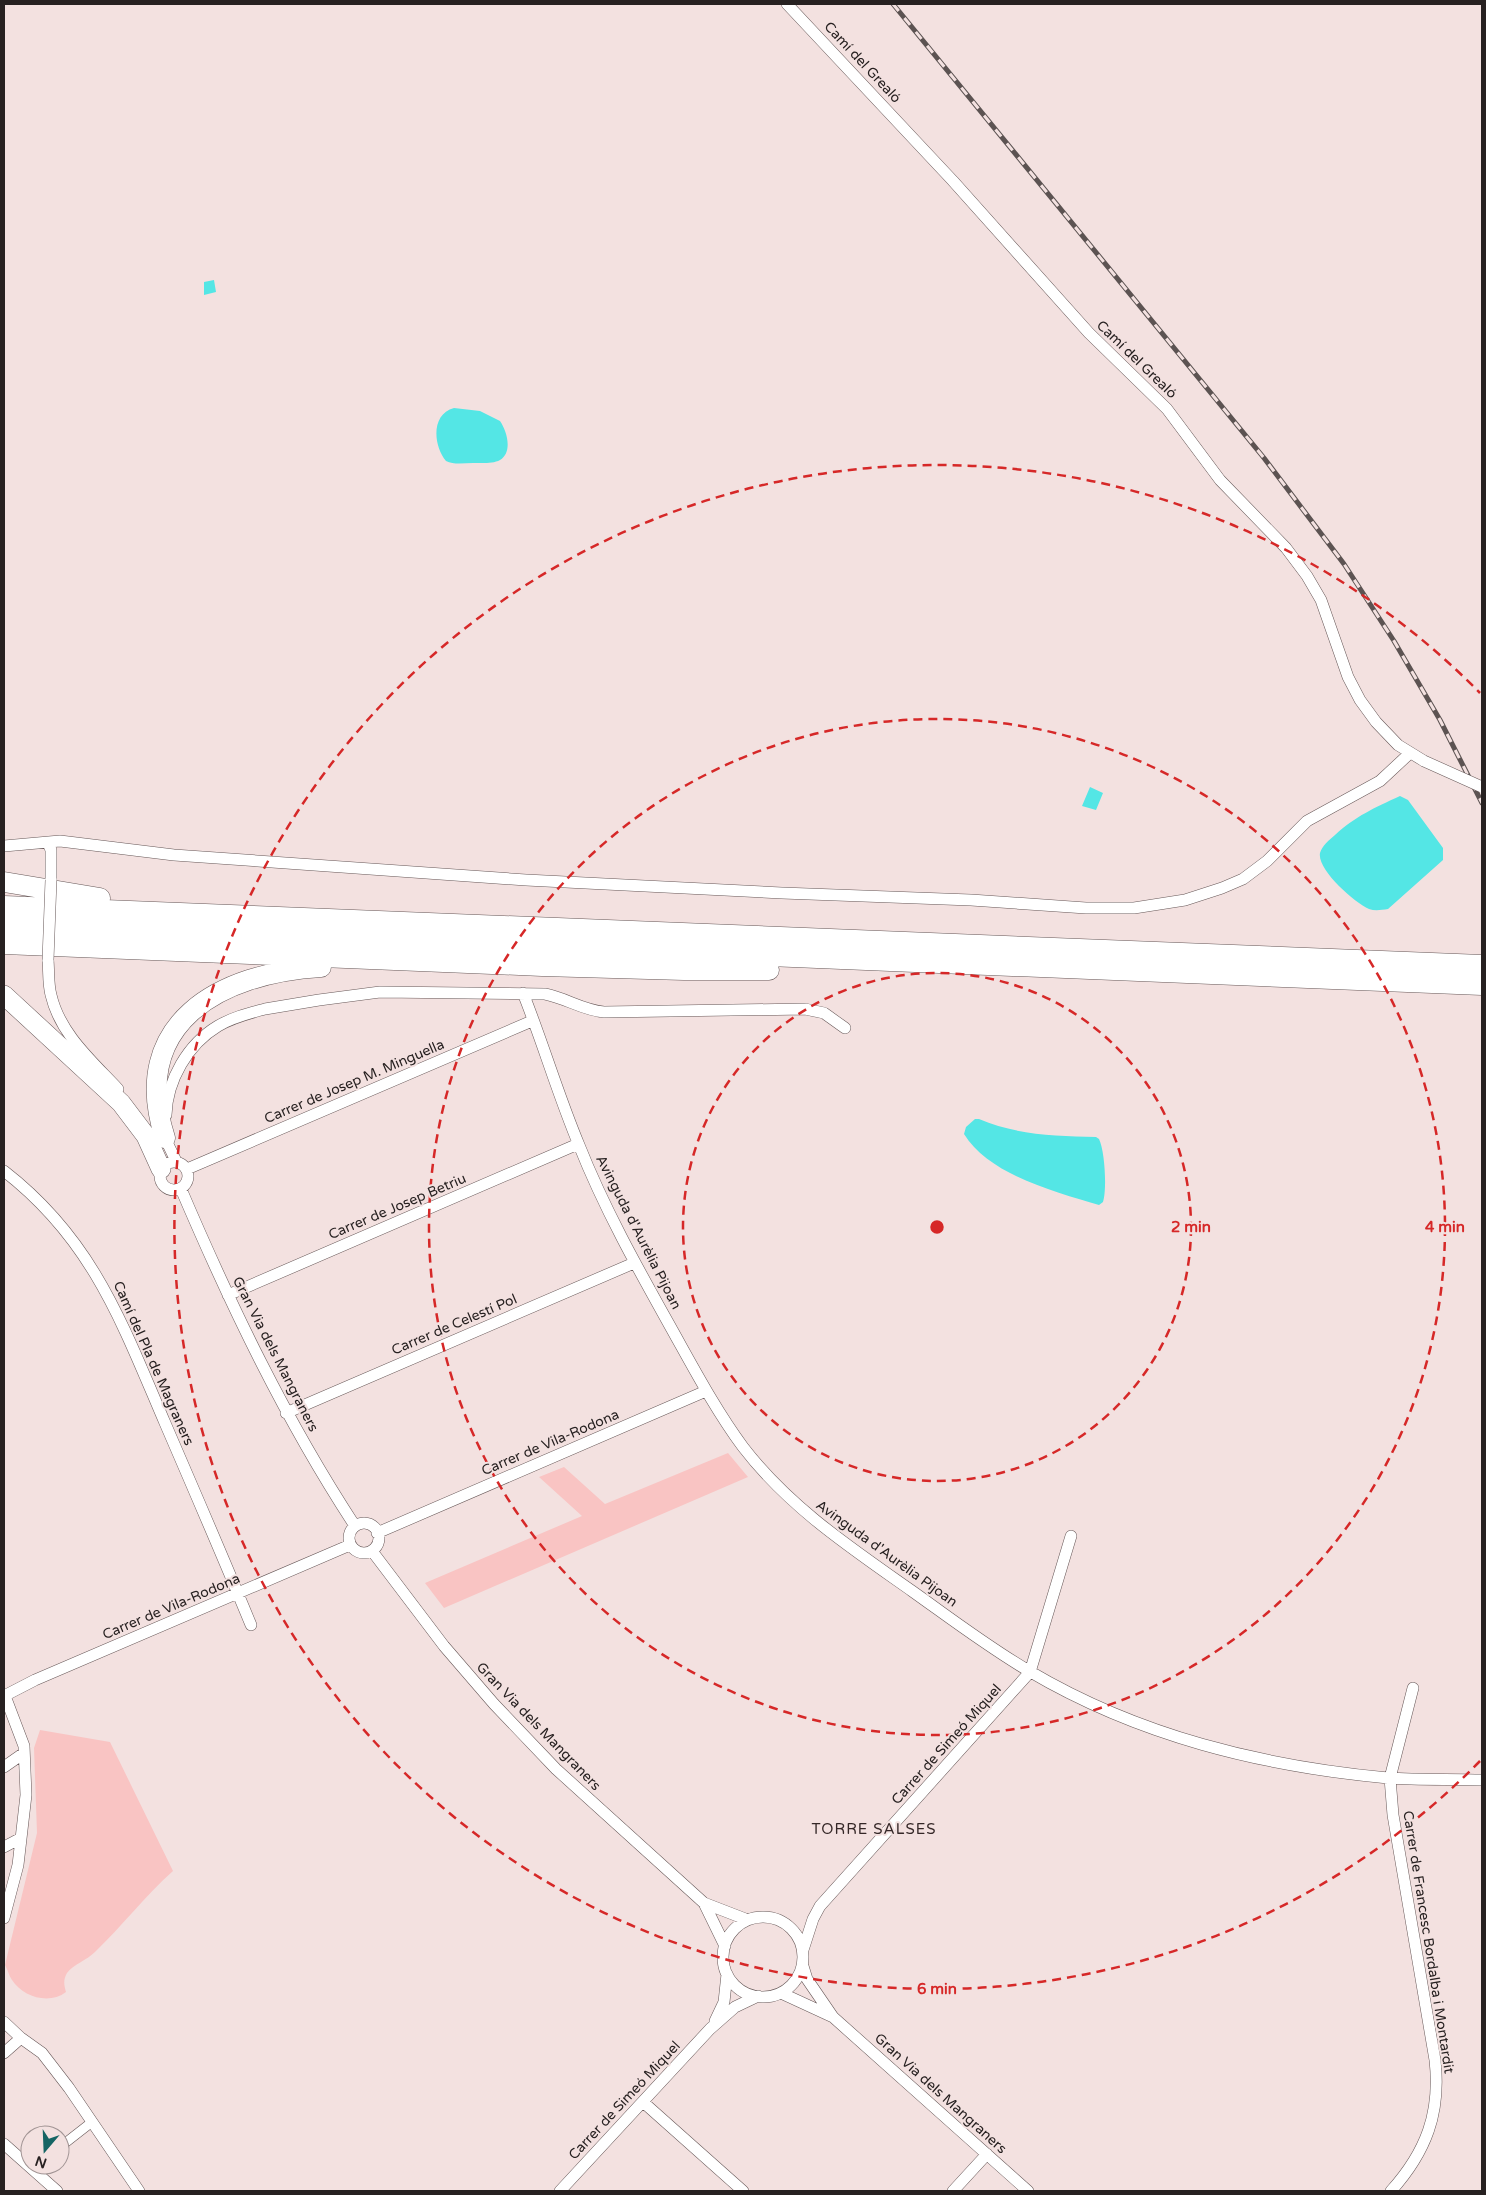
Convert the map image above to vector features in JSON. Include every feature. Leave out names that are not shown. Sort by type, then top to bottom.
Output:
[{"type":"highway","points":[[4,882],[115,900],[270,910],[290,918]]},
{"type":"highway","points":[[4,906],[1475,965]]},
{"type":"highway","points":[[4,925],[1482,985]]},
{"type":"highway","points":[[4,944],[634,968],[855,971],[1134,979],[1156,979],[1179,973]]},
{"type":"highway","points":[[165,1138],[157,1111],[155,1085],[158,1067],[167,1043],[181,1021],[194,1008],[223,990],[247,981],[288,971],[344,966],[600,972],[634,968]]},
{"type":"highway","points":[[4,994],[121,1103],[169,1164]]},
{"type":"street","name":"Camí del Grealó","points":[[787,4],[953,181],[1088,333],[1167,409],[1220,480],[1286,548],[1307,576],[1321,600],[1346,671],[1360,700],[1387,734],[1409,754],[1482,787]]},
{"type":"street","points":[[4,846],[66,841],[112,849],[174,855],[526,880],[971,900],[1086,908],[1134,908],[1186,900],[1222,888],[1243,878],[1267,861],[1307,822],[1380,781],[1409,754]]},
{"type":"street","points":[[48,843],[51,850],[52,880],[48,960],[50,992],[58,1016],[89,1058],[136,1109],[169,1164]]},
{"type":"street","points":[[169,1164],[183,1164],[187,1169],[188,1180],[181,1189],[171,1190],[162,1184],[160,1179],[169,1164],[165,1138],[166,1105],[173,1081],[182,1062],[195,1045],[217,1026],[233,1019],[282,1006],[364,993],[409,991],[523,993],[551,995],[584,1009],[604,1012],[805,1008],[824,1013],[845,1028]]},
{"type":"street","name":"Avinguda d'Aurèlia Pijoan","points":[[523,993],[578,1144],[634,1263],[706,1391],[752,1458],[807,1514],[846,1545],[1030,1672],[1067,1692],[1164,1734],[1206,1747],[1279,1764],[1390,1778],[1482,1780]]},
{"type":"street","name":"Carrer de Josep M. Minguella","points":[[187,1169],[532,1021]]},
{"type":"street","name":"Carrer de Josep Betriu","points":[[228,1295],[578,1144]]},
{"type":"street","name":"Camí del Pla de Magraners","points":[[4,1171],[43,1205],[74,1240],[99,1279],[120,1320],[251,1625]]},
{"type":"street","name":"Gran Via dels Mangraners","points":[[181,1189],[228,1295],[286,1413],[355,1526]]},
{"type":"street","name":"Carrer de Celestí Pol","points":[[286,1413],[634,1263]]},
{"type":"street","name":"Carrer de Vila-Rodona","points":[[377,1533],[706,1391]]},
{"type":"street","points":[[368,1524],[377,1533],[378,1541],[372,1551],[357,1552],[350,1544],[350,1534],[355,1526],[368,1524]]},
{"type":"street","name":"Carrer de Simeó Miquel","points":[[803,1950],[813,1919],[820,1906],[1030,1672],[1071,1536]]},
{"type":"street","name":"Carrer de Vila-Rodona","points":[[4,1696],[35,1680],[350,1544]]},
{"type":"street","name":"Gran Via dels Mangraners","points":[[372,1551],[444,1646],[518,1729],[589,1800],[704,1903],[748,1920],[769,1917],[786,1924],[799,1938],[803,1950],[803,1966],[807,1978],[833,2017],[1028,2191]]},
{"type":"street","name":"Carrer de Francesc Bordalba i Montardit","points":[[1391,2191],[1409,2167],[1426,2138],[1434,2115],[1437,2086],[1392,1815],[1390,1778],[1413,1688]]},
{"type":"street","points":[[4,1696],[24,1746],[26,1795],[18,1865],[6,1902],[4,1918]]},
{"type":"street","points":[[4,1766],[24,1753]]},
{"type":"street","points":[[4,1847],[21,1838]]},
{"type":"street","name":"Gran Via dels Mangraners","points":[[704,1903],[725,1946],[723,1955],[727,1974]]},
{"type":"street","points":[[725,1946],[734,1929],[748,1920]]},
{"type":"street","points":[[727,1974],[740,1989],[758,1996],[768,1996],[781,1992],[794,1983],[803,1966]]},
{"type":"street","name":"Carrer de Simeó Miquel","points":[[710,2029],[724,2002],[727,1974]]},
{"type":"street","name":"Gran Via dels Mangraners","points":[[781,1992],[833,2017]]},
{"type":"street","name":"Carrer de Simeó Miquel","points":[[560,2191],[710,2029],[735,2007],[758,1996]]},
{"type":"street","points":[[4,2022],[21,2038],[42,2053],[139,2191]]},
{"type":"street","points":[[4,2053],[21,2038]]},
{"type":"street","points":[[643,2102],[744,2191]]},
{"type":"street","points":[[70,2139],[92,2122]]},
{"type":"street","points":[[4,2144],[20,2156]]},
{"type":"street","points":[[953,2191],[987,2154]]},
{"type":"street","points":[[42,2175],[57,2191]]},
{"type":"shaded area","points":[[728,1453],[748,1477],[444,1608],[425,1583],[582,1516],[539,1477],[564,1467],[605,1504]]},
{"type":"shaded area","points":[[40,1730],[110,1742],[173,1871],[95,1952],[67,1973],[64,1982],[66,1992],[52,1998],[37,1997],[23,1991],[11,1978],[5,1965],[37,1833],[34,1748]]},
{"type":"water","points":[[214,280],[216,292],[204,295],[204,282]]},
{"type":"water","points":[[454,408],[480,411],[500,421],[507,436],[508,447],[500,460],[487,463],[456,463],[446,461],[439,447],[436,431],[441,417],[447,411]]},
{"type":"water","points":[[1090,787],[1103,793],[1096,810],[1082,806]]},
{"type":"water","points":[[1400,796],[1408,800],[1443,848],[1443,860],[1388,909],[1371,910],[1355,900],[1338,885],[1324,868],[1320,853],[1328,841],[1358,817]]},
{"type":"water","points":[[975,1119],[1022,1131],[1051,1135],[1096,1137],[1101,1145],[1104,1161],[1105,1189],[1103,1202],[1099,1205],[1044,1188],[1006,1171],[990,1161],[975,1148],[964,1134],[966,1127]]},
{"type":"railway","points":[[893,4],[1264,458],[1344,564],[1394,641],[1440,720],[1482,803]]},
{"type":"district","name":"TORRE SALSES","points":[[874,1829]]}]
